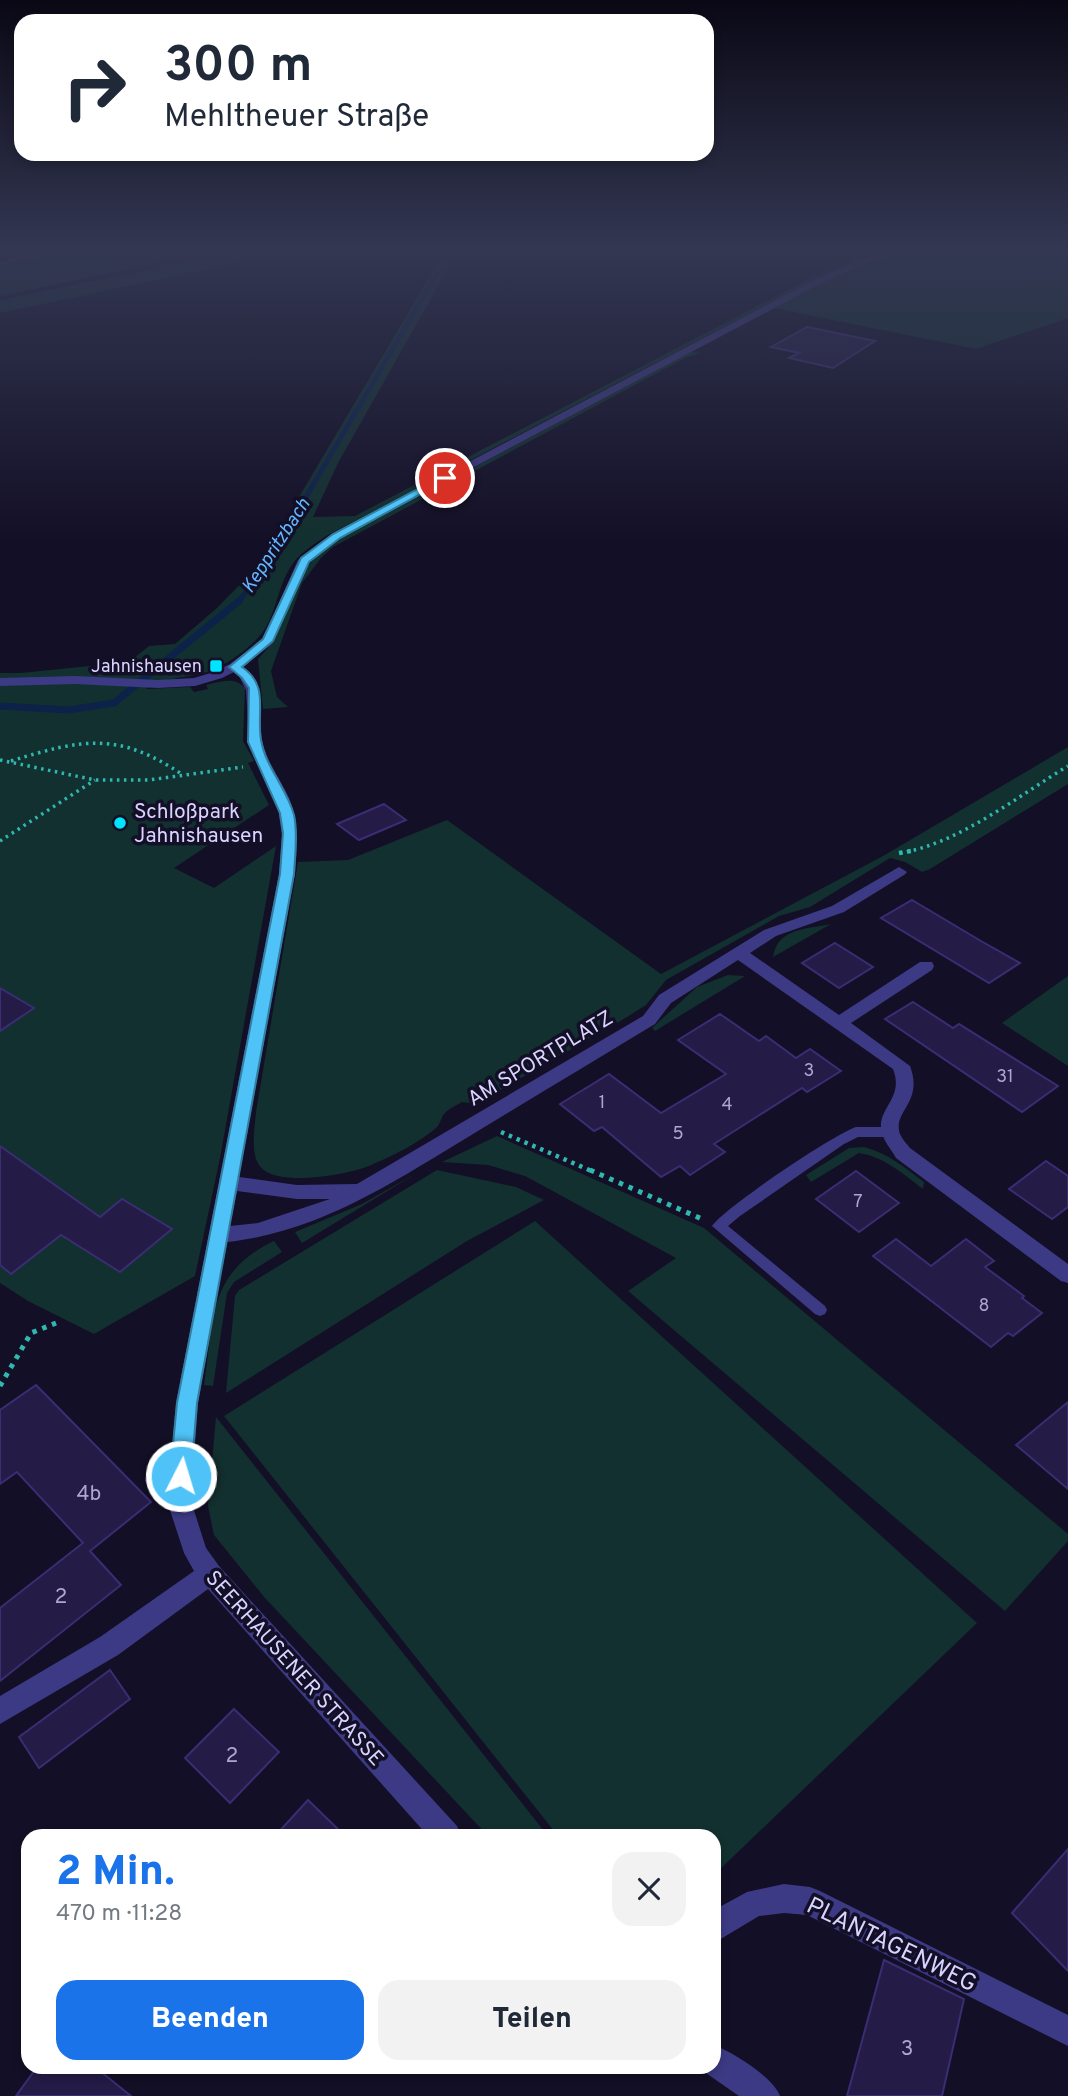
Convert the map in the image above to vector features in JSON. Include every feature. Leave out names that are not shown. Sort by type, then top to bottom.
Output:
[{"type":"street","points":[[0,682],[195,682],[234,667],[268,641],[304,560],[336,536],[694,347]]},
{"type":"street","name":"SEERHAUSENER STRASSE","points":[[234,667],[247,675],[255,688],[255,742],[287,813],[287,874],[221,1235],[187,1403],[179,1501],[196,1553],[210,1574],[441,1829]]},
{"type":"street","name":"AM SPORTPLATZ","points":[[221,1235],[258,1231],[325,1210],[393,1173],[649,1020],[664,999],[770,933],[838,909],[899,872]]},
{"type":"street","points":[[739,953],[892,1057],[908,1079],[902,1102],[892,1116],[890,1132],[903,1153],[1068,1275]]},
{"type":"street","points":[[840,1022],[926,966]]},
{"type":"street","name":"AM SPORTPLATZ","points":[[229,1183],[297,1192],[356,1191]]},
{"type":"street","points":[[0,1711],[109,1646],[210,1574]]},
{"type":"street","name":"PLANTAGENWEG","points":[[721,1922],[765,1899],[789,1897],[810,1901],[1068,2031]]},
{"type":"street","points":[[721,2065],[765,2096]]},
{"type":"lane","points":[[820,1310],[719,1226],[735,1212],[839,1141],[856,1132],[890,1132]]},
{"type":"path","points":[[10,761],[80,741],[123,743],[149,754],[184,776]]},
{"type":"path","points":[[0,760],[95,780],[149,780],[265,763]]},
{"type":"path","points":[[899,872],[895,855],[918,850],[956,834],[1068,765]]},
{"type":"path","points":[[0,841],[95,780]]},
{"type":"path","points":[[478,1121],[719,1226]]},
{"type":"path","points":[[0,1386],[31,1333],[56,1323]]},
{"type":"green space","points":[[388,347],[404,347],[338,463],[313,517],[355,516],[679,347],[686,347],[326,536],[293,563],[268,624],[245,650],[227,663],[207,672],[169,680],[146,689],[190,687],[194,692],[208,689],[206,685],[227,681],[241,684],[245,688],[243,741],[254,761],[248,763],[269,805],[174,868],[214,888],[276,846],[220,1158],[195,1276],[94,1334],[28,1301],[0,1283],[0,673],[129,662],[149,646],[175,644],[217,608],[252,572]]},
{"type":"green space","points":[[691,352],[701,353],[687,357],[333,547],[302,583],[271,671],[277,697],[288,707],[263,709],[258,659],[275,638],[300,580],[322,552],[339,539]]},
{"type":"green space","points":[[1068,747],[1068,784],[930,869],[922,872],[905,862],[890,858],[810,907],[779,916],[666,980],[646,1005],[627,1017],[476,1104],[462,1102],[453,1107],[444,1114],[438,1126],[430,1133],[393,1155],[356,1170],[310,1178],[293,1178],[267,1172],[256,1160],[256,1112],[298,862],[348,860],[447,820],[661,974],[883,856]]},
{"type":"green space","points":[[831,924],[773,957],[780,940],[787,935]]},
{"type":"green space","points":[[728,975],[745,976],[655,1031],[652,1028],[697,987]]},
{"type":"green space","points":[[1068,976],[1068,1066],[1002,1023]]},
{"type":"green space","points":[[497,1136],[704,1228],[1068,1534],[1068,1541],[1005,1611],[628,1291],[676,1258],[525,1176],[488,1165],[442,1162]]},
{"type":"green space","points":[[864,1147],[903,1166],[924,1182],[923,1189],[885,1162],[859,1153],[811,1182],[806,1175],[849,1148]]},
{"type":"green space","points":[[437,1170],[516,1187],[544,1200],[467,1241],[226,1393],[235,1296],[239,1290]]},
{"type":"green space","points":[[417,1173],[302,1243],[295,1232],[362,1204]]},
{"type":"green space","points":[[535,1221],[977,1623],[721,1868],[721,1829],[552,1829],[224,1416]]},
{"type":"green space","points":[[274,1241],[282,1252],[234,1282],[227,1293],[213,1386],[204,1385],[213,1319],[225,1283],[236,1268],[252,1254]]},
{"type":"green space","points":[[216,1417],[542,1829],[481,1829],[265,1598],[214,1535],[208,1506]]},
{"type":"building","points":[[771,347],[866,347],[833,368],[789,358],[799,353]]},
{"type":"building","points":[[384,804],[406,820],[359,840],[337,824]]},
{"type":"building","points":[[912,900],[1020,963],[989,983],[881,918]]},
{"type":"building","points":[[835,943],[873,967],[839,988],[802,963]]},
{"type":"building","points":[[0,988],[34,1008],[0,1031]]},
{"type":"building","points":[[913,1002],[953,1028],[959,1024],[1058,1086],[1022,1112],[885,1019]]},
{"type":"building","points":[[720,1014],[759,1041],[766,1036],[796,1058],[810,1049],[841,1071],[807,1092],[802,1088],[714,1144],[725,1152],[690,1175],[680,1166],[661,1177],[602,1127],[594,1131],[560,1104],[609,1074],[661,1113],[726,1074],[678,1040]]},
{"type":"building","points":[[0,1146],[100,1217],[122,1199],[172,1229],[120,1272],[61,1235],[11,1274],[0,1265]]},
{"type":"building","points":[[1046,1161],[1068,1176],[1068,1207],[1052,1219],[1009,1189]]},
{"type":"building","points":[[856,1171],[899,1203],[859,1232],[816,1199]]},
{"type":"building","points":[[896,1239],[931,1266],[966,1239],[994,1261],[985,1267],[1042,1313],[1013,1336],[1008,1333],[991,1347],[873,1256]]},
{"type":"building","points":[[36,1385],[151,1502],[90,1551],[121,1585],[0,1681],[0,1608],[83,1543],[17,1472],[0,1484],[0,1410]]},
{"type":"building","points":[[1068,1402],[1068,1489],[1016,1445]]},
{"type":"building","points":[[110,1670],[130,1699],[39,1768],[19,1737]]},
{"type":"building","points":[[234,1709],[279,1752],[230,1803],[185,1758]]},
{"type":"building","points":[[308,1800],[338,1829],[281,1829]]},
{"type":"building","points":[[1068,1849],[1068,1971],[1012,1913]]},
{"type":"building","points":[[884,1960],[964,1999],[942,2096],[847,2096]]},
{"type":"building","points":[[32,2074],[104,2074],[131,2096],[16,2096]]},
{"type":"waterway","name":"Keppritzbach","points":[[360,405],[394,347]]},
{"type":"waterway","name":"Keppritzbach","points":[[239,601],[261,574],[361,403]]},
{"type":"waterway","name":"Keppritzbach","points":[[0,706],[68,710],[114,703],[239,601]]},
{"type":"place","name":"Jahnishausen","points":[[216,666]]},
{"type":"place","name":"Schloßpark Jahnishausen","points":[[120,823]]},
{"type":"route","points":[[181,1476],[187,1403],[221,1235],[287,874],[287,813],[255,742],[255,688],[247,675],[234,667],[268,641],[304,560],[336,536],[445,478]]}]
